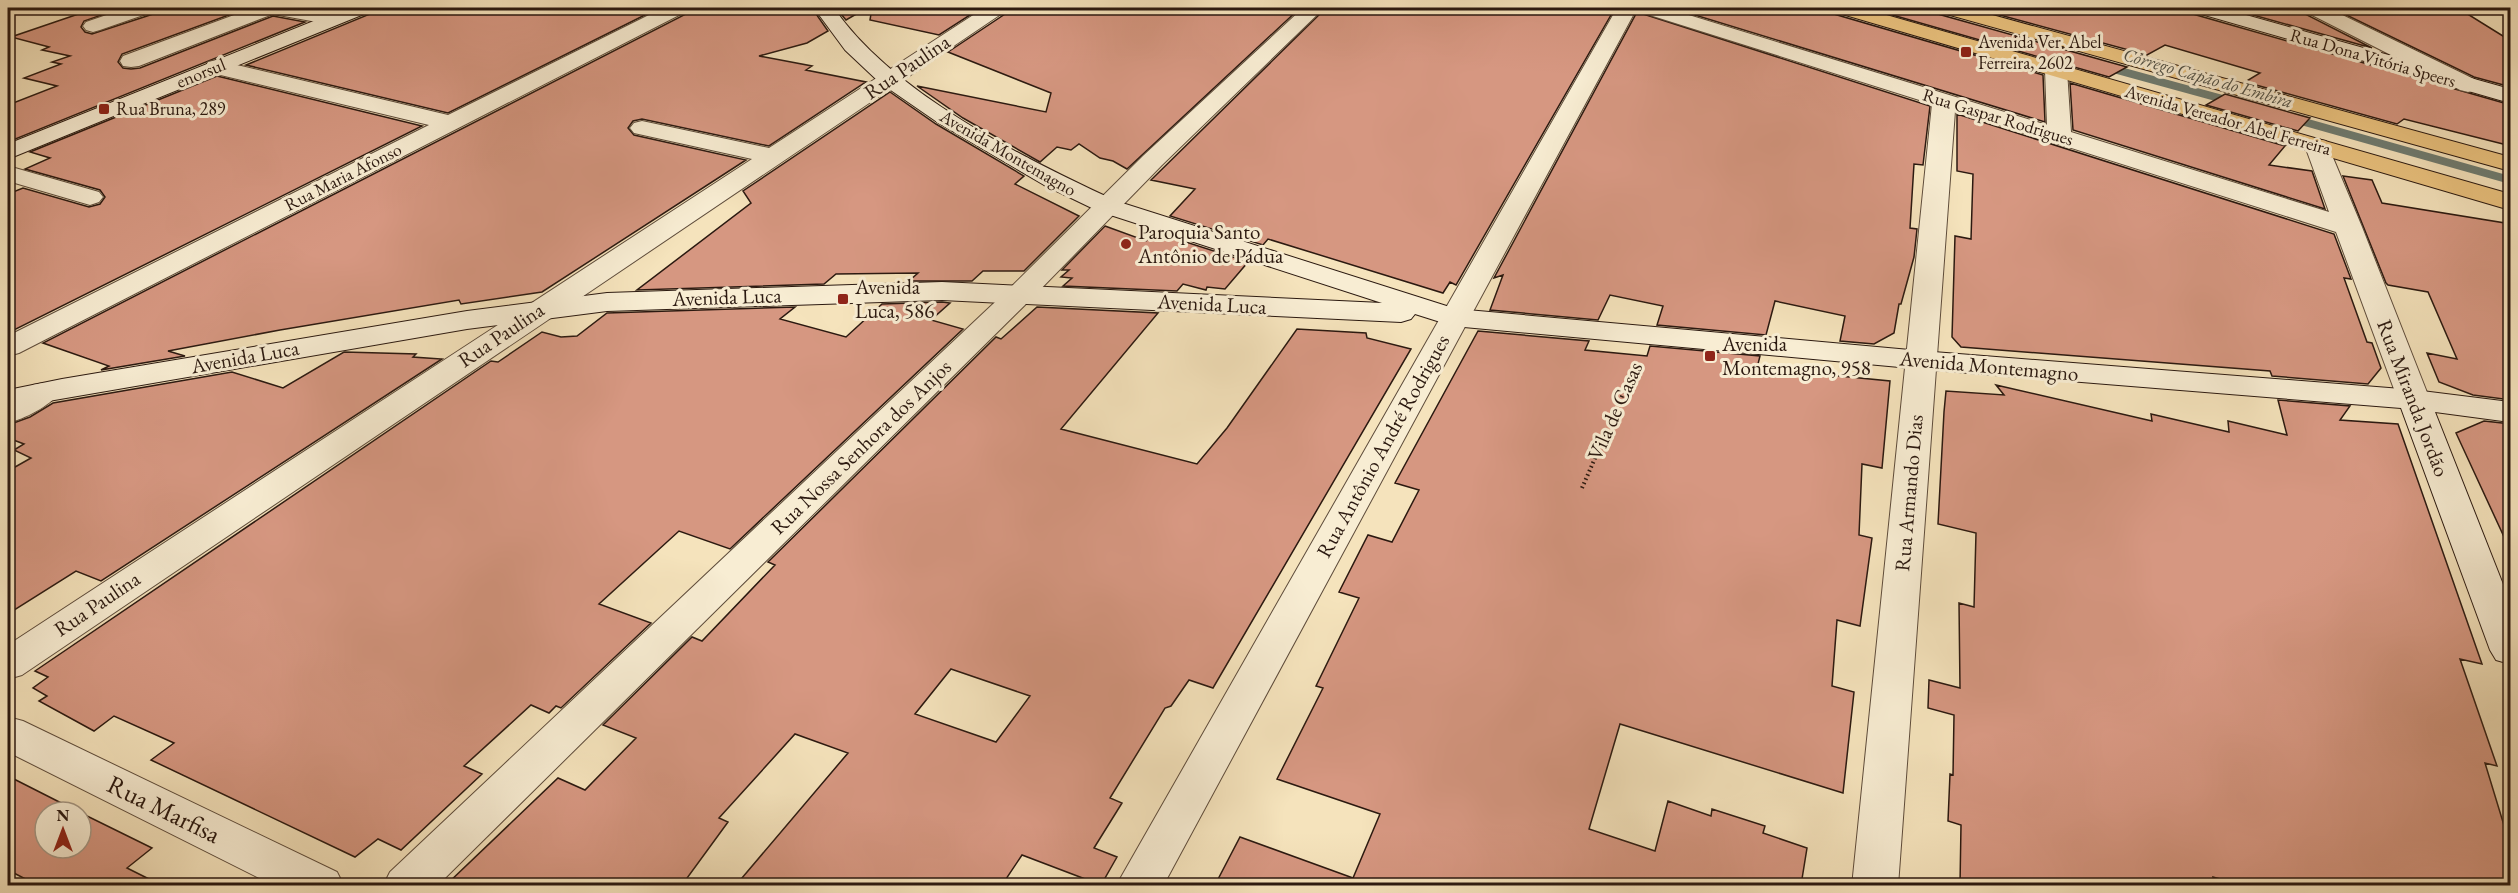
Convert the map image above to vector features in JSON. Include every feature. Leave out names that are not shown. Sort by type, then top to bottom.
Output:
[{"type":"main road","name":"Avenida Vereador Abel Ferreira","points":[[1842,8],[2511,202]]},
{"type":"main road","name":"Avenida Vereador Abel Ferreira","points":[[1946,8],[2511,164]]},
{"type":"street","points":[[93,26],[145,8]]},
{"type":"street","points":[[131,61],[272,8],[333,19]]},
{"type":"street","name":"enorsul","points":[[8,152],[362,8]]},
{"type":"street","name":"Rua Maria Afonso","points":[[8,347],[678,8]]},
{"type":"street","name":"Avenida Montemagno","points":[[824,8],[836,27],[870,64],[889,80],[1028,168],[1107,206],[1453,317],[1921,360],[2414,400],[2511,412]]},
{"type":"street","name":"Rua Paulina","points":[[8,664],[997,8]]},
{"type":"street","name":"Rua Nossa Senhora dos Anjos","points":[[406,885],[1314,8]]},
{"type":"street","name":"Rua Antônio André Rodrigues","points":[[1139,885],[1627,8]]},
{"type":"street","name":"Rua Gaspar Rodrigues","points":[[1647,8],[2349,227]]},
{"type":"street","name":"Rua Dona Vitória Speers","points":[[2201,8],[2511,96]]},
{"type":"street","points":[[2309,8],[2328,25],[2331,33],[2315,41]]},
{"type":"street","points":[[2313,8],[2468,85]]},
{"type":"street","points":[[216,67],[451,123]]},
{"type":"street","points":[[2056,70],[2060,136]]},
{"type":"street","name":"Rua Armando Dias","points":[[1875,885],[1944,100]]},
{"type":"street","points":[[642,128],[774,156]]},
{"type":"street","name":"Rua Miranda Jordão","points":[[2317,146],[2511,650]]},
{"type":"street","points":[[8,173],[90,197]]},
{"type":"street","points":[[1294,267],[1311,308]]},
{"type":"street","name":"Avenida Luca","points":[[8,399],[540,309],[607,302],[942,291],[1453,317]]},
{"type":"street","points":[[8,412],[44,392]]},
{"type":"street","name":"Rua Marfisa","points":[[8,733],[321,885]]},
{"type":"path","name":"Vila de Casas","points":[[1582,488],[1648,335]]},
{"type":"building","points":[[96,8],[122,8],[84,21],[81,27],[85,32],[92,34],[153,14],[157,8],[248,8],[122,54],[118,62],[123,68],[131,69],[140,68],[273,16],[305,22],[8,142],[8,105],[57,86],[24,78],[61,64],[52,62],[70,56],[42,50],[49,47],[11,37]]},
{"type":"building","points":[[374,8],[659,8],[448,113],[246,65],[370,14]]},
{"type":"building","points":[[690,8],[812,8],[828,31],[807,43],[759,56],[812,66],[806,70],[866,82],[769,146],[642,119],[633,121],[628,128],[634,135],[746,160],[542,292],[461,304],[459,300],[280,330],[168,351],[185,356],[101,370],[109,366],[43,343],[686,14]]},
{"type":"building","points":[[836,8],[867,8],[846,20]]},
{"type":"building","points":[[872,8],[981,8],[939,35],[870,20]]},
{"type":"building","points":[[1009,8],[1300,8],[1127,169],[1113,161],[1100,158],[1079,144],[1071,150],[1057,147],[1040,162],[963,118],[917,86],[1046,112],[1051,93],[948,52],[1005,14]]},
{"type":"building","points":[[1326,8],[1615,8],[1456,285],[1450,282],[1443,293],[1268,239],[1263,245],[1170,216],[1195,189],[1151,180]]},
{"type":"building","points":[[1672,8],[1830,8],[1834,14],[2043,75],[2045,122]]},
{"type":"building","points":[[1868,8],[1934,8],[1938,14],[2127,67],[2109,77]]},
{"type":"building","points":[[1974,8],[2189,8],[2193,14],[2511,105],[2511,146],[2404,119],[2397,124],[2245,82],[2260,73],[2165,45],[2147,55]]},
{"type":"building","points":[[2228,8],[2301,8],[2305,14],[2372,48]]},
{"type":"building","points":[[2332,8],[2458,8],[2511,41],[2511,87],[2474,77]]},
{"type":"building","points":[[1637,12],[1930,106],[1923,165],[1914,164],[1910,228],[1917,229],[1914,257],[1901,304],[1899,304],[1894,333],[1874,344],[1840,341],[1845,316],[1775,301],[1766,335],[1657,325],[1663,306],[1610,295],[1598,320],[1490,310],[1503,275],[1494,278]]},
{"type":"building","points":[[217,76],[422,126],[8,331],[8,194],[23,188],[89,207],[100,204],[105,197],[100,190],[25,169],[50,158],[30,152]]},
{"type":"building","points":[[2070,83],[2285,146],[2269,165],[2312,171],[2325,209],[2073,130]]},
{"type":"building","points":[[890,92],[936,124],[1024,176],[1015,184],[1079,216],[1024,271],[983,271],[972,281],[909,281],[918,273],[836,274],[824,284],[637,290],[751,203],[743,191]]},
{"type":"building","points":[[2225,94],[2310,118],[2298,131],[2206,105]]},
{"type":"building","points":[[1957,114],[2334,234],[2351,279],[2344,278],[2367,342],[2372,343],[2381,368],[2368,384],[2272,376],[2270,371],[1961,347],[1952,337],[1955,236],[1971,239],[1973,174],[1957,171]]},
{"type":"building","points":[[2343,176],[2372,180],[2382,203],[2511,224],[2511,400],[2473,395],[2439,382],[2427,353],[2457,359],[2428,292],[2386,283]]},
{"type":"building","name":"Paroquia Santo Antônio de Pádua","points":[[1105,226],[1146,241],[1155,232],[1248,262],[1225,289],[1207,287],[1206,290],[1183,284],[1177,291],[1063,286],[1072,278],[1061,277],[1069,270],[1062,270]]},
{"type":"building","points":[[950,303],[931,320],[963,329],[730,549],[679,531],[599,604],[651,623],[561,708],[556,706],[549,713],[531,705],[464,766],[482,774],[401,850],[378,839],[355,857],[151,760],[174,743],[114,716],[94,731],[39,701],[47,696],[33,688],[48,677],[35,671],[491,361],[498,362],[542,332],[561,337],[577,336],[607,313],[795,307],[780,319],[846,337],[882,304]]},
{"type":"building","points":[[1037,307],[1158,313],[1061,429],[1197,464],[1227,428],[1297,329],[1366,333],[1367,338],[1411,349],[1213,688],[1189,680],[1171,706],[1165,708],[1110,798],[1122,803],[1094,848],[1117,857],[1101,885],[1022,855],[1002,885],[736,885],[848,753],[795,734],[719,818],[728,822],[682,885],[446,885],[558,778],[585,790],[636,738],[603,725],[692,637],[702,641],[775,565],[768,562],[996,337],[1001,339]],"holes":[[[951,669],[1030,696],[996,742],[915,714]]]},
{"type":"building","points":[[1478,331],[1589,341],[1585,350],[1647,356],[1650,346],[1760,356],[1757,368],[1890,381],[1882,468],[1862,464],[1859,535],[1872,538],[1860,626],[1837,620],[1832,686],[1854,692],[1843,793],[1620,724],[1589,829],[1655,851],[1668,801],[1711,816],[1712,809],[1765,826],[1763,833],[1807,848],[1801,885],[1215,885],[1240,837],[1353,878],[1380,814],[1277,779],[1323,688],[1316,686],[1359,598],[1339,592],[1368,535],[1392,542],[1419,490],[1395,483]]},
{"type":"building","points":[[344,352],[416,354],[413,357],[442,359],[101,581],[76,571],[8,614],[8,471],[31,458],[14,450],[24,444],[8,438],[8,425],[30,417],[53,403],[232,372],[283,388]]},
{"type":"building","points":[[1996,385],[2152,421],[2151,414],[2229,432],[2228,421],[2287,435],[2278,400],[2350,406],[2340,420],[2398,424],[2482,664],[2460,659],[2497,766],[2485,763],[2506,832],[2511,834],[2511,885],[2242,885],[2213,877],[2214,885],[1960,885],[1961,825],[1948,821],[1950,774],[1953,775],[1954,715],[1928,708],[1929,680],[1960,688],[1959,603],[1974,607],[1976,533],[1938,524],[1944,412],[1946,391],[2004,395]]},
{"type":"building","points":[[2484,421],[2511,424],[2511,552],[2456,433]]},
{"type":"building","points":[[8,776],[55,800],[33,800],[33,860],[93,860],[93,819],[152,848],[127,868],[161,885],[37,885],[8,870]]},
{"type":"waterway","name":"Córrego Capão do Embira","points":[[2106,67],[2230,101]]},
{"type":"waterway","name":"Córrego Capão do Embira","points":[[2294,119],[2510,180]]},
{"type":"place","name":"Avenida Ver. Abel Ferreira, 2602","points":[[1966,52]]},
{"type":"place","name":"Rua Bruna, 289","points":[[104,109]]},
{"type":"place","name":"Paroquia Santo Antônio de Pádua","points":[[1126,244]]},
{"type":"place","name":"Avenida Luca, 586","points":[[843,299]]},
{"type":"place","name":"Avenida Montemagno, 958","points":[[1710,356]]}]
